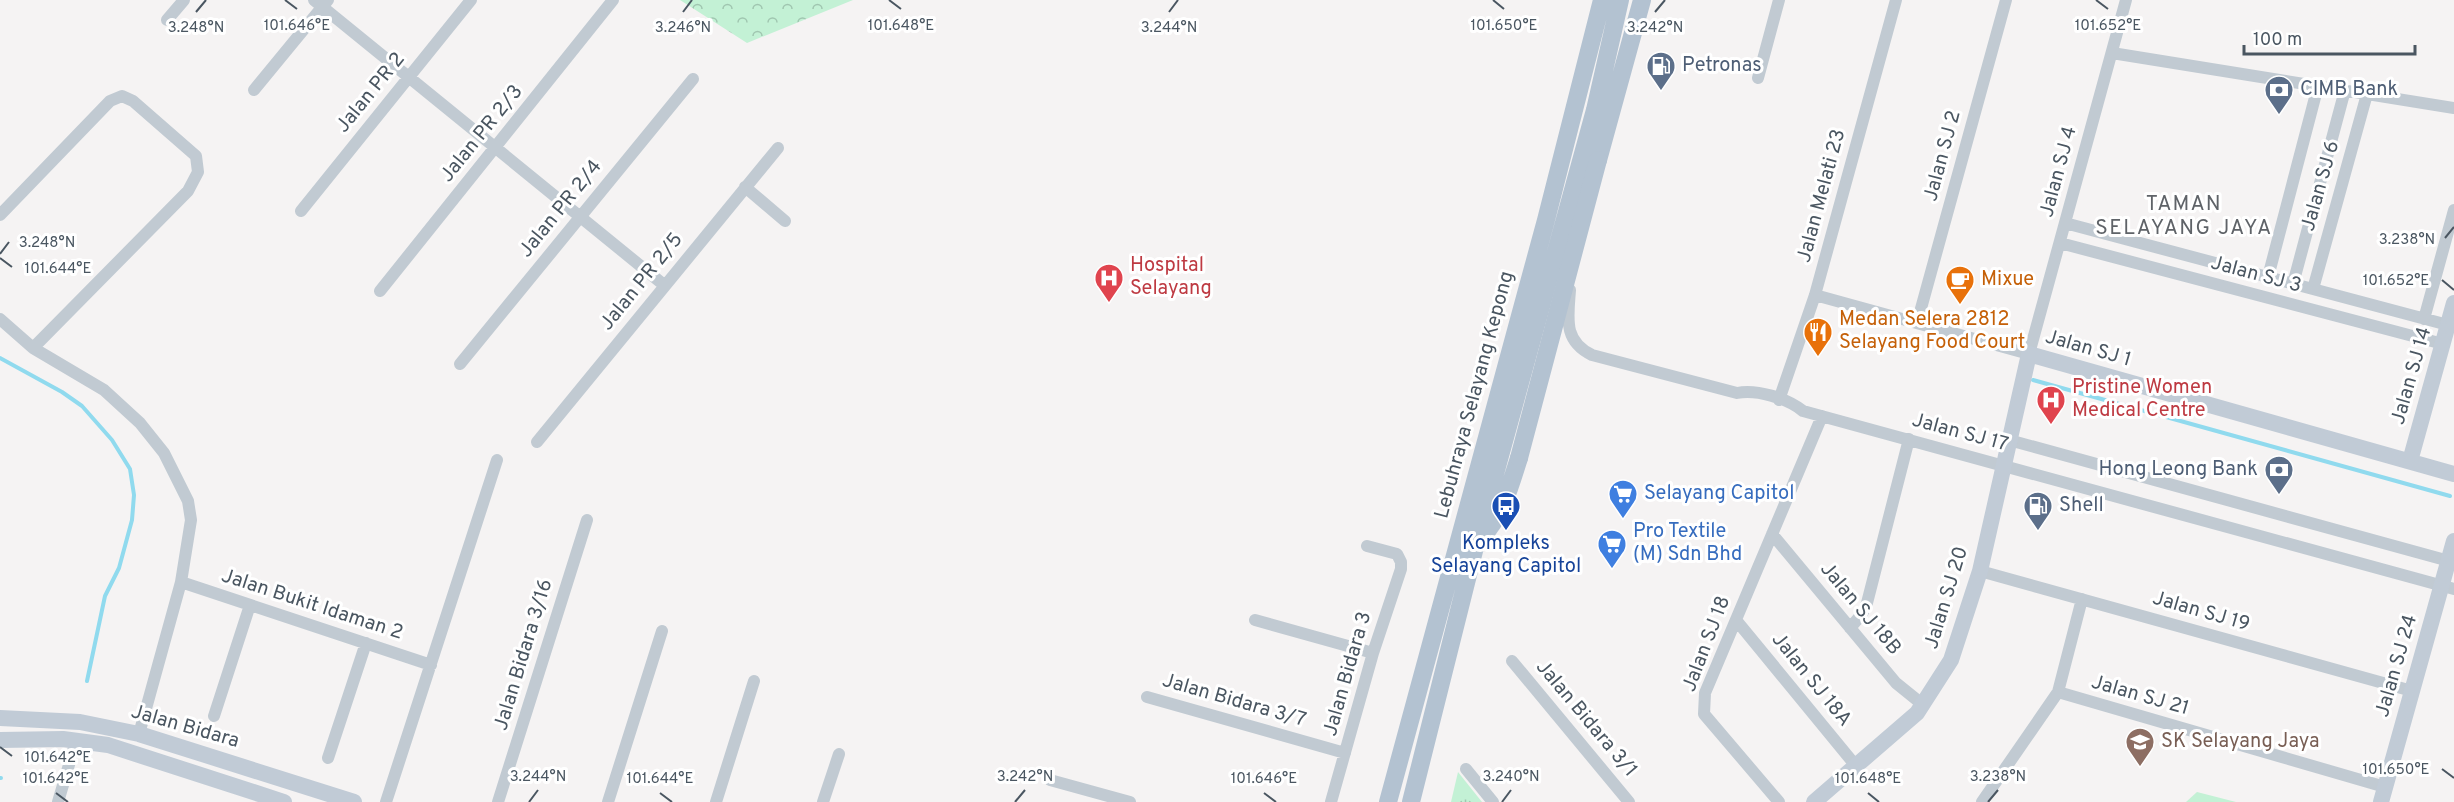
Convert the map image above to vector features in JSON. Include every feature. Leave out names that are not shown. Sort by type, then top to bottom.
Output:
[{"type":"main road","name":"Lebuhraya Selayang Kepong","points":[[1388,802],[1543,232],[1602,0]]},
{"type":"main road","name":"Lebuhraya Selayang Kepong","points":[[1411,802],[1476,543],[1595,110],[1620,0]]},
{"type":"main road","points":[[1476,543],[1489,530],[1508,496],[1642,0]]},
{"type":"street","points":[[167,20],[184,0]]},
{"type":"street","name":"Jalan PR 2","points":[[301,211],[471,0]]},
{"type":"street","name":"Jalan PR 2/3","points":[[380,291],[613,0]]},
{"type":"street","points":[[1758,78],[1779,0]]},
{"type":"street","name":"Jalan Melati 23","points":[[1779,400],[1815,295],[1896,0]]},
{"type":"street","name":"Jalan SJ 2","points":[[1917,323],[2006,0]]},
{"type":"street","name":"Jalan SJ 4","points":[[2029,354],[2126,0]]},
{"type":"street","points":[[254,90],[322,2],[409,77],[664,285]]},
{"type":"street","points":[[2112,53],[2454,108]]},
{"type":"street","name":"Jalan PR 2/4","points":[[460,364],[693,79]]},
{"type":"street","name":"Jalan SJ 6","points":[[2268,277],[2318,86]]},
{"type":"street","points":[[2293,284],[2344,90]]},
{"type":"street","name":"Jalan SJ 6","points":[[2313,289],[2367,94]]},
{"type":"street","points":[[0,215],[110,101],[122,96],[133,101],[196,156],[198,172],[188,191],[33,348]]},
{"type":"street","name":"Jalan PR 2/5","points":[[537,442],[778,148]]},
{"type":"street","points":[[746,188],[785,221]]},
{"type":"street","points":[[2424,319],[2454,210]]},
{"type":"street","name":"Jalan SJ 3","points":[[2065,223],[2448,325]]},
{"type":"street","name":"Jalan SJ 17","points":[[1560,240],[1571,277],[1569,324],[1572,340],[1580,349],[1592,355],[1737,393],[1749,391],[1796,405],[1803,411],[2448,587]]},
{"type":"street","name":"Jalan SJ 3","points":[[2060,243],[2443,344]]},
{"type":"street","name":"Jalan SJ 1","points":[[1815,295],[2454,474]]},
{"type":"street","name":"Jalan SJ 14","points":[[2410,461],[2454,303]]},
{"type":"street","points":[[0,319],[33,348],[104,390],[140,423],[164,453],[188,501],[191,520],[181,582],[139,734]]},
{"type":"street","name":"Jalan SJ 20","points":[[1814,802],[1917,713],[1951,660],[1980,570],[2029,354]]},
{"type":"street","name":"Jalan SJ 18","points":[[1779,802],[1704,714],[1705,693],[1822,416]]},
{"type":"street","points":[[1850,628],[1868,603],[1909,439]]},
{"type":"street","name":"Jalan SJ 17","points":[[2009,440],[2449,561]]},
{"type":"street","points":[[386,802],[497,460]]},
{"type":"street","name":"Jalan Bidara 3/16","points":[[498,802],[587,520]]},
{"type":"street","name":"Jalan SJ 18B","points":[[1772,534],[1896,683],[1922,705]]},
{"type":"street","name":"Jalan SJ 24","points":[[2383,795],[2412,691],[2448,587],[2449,561],[2454,541]]},
{"type":"street","name":"Jalan Bidara 3","points":[[1331,802],[1373,653],[1401,569],[1400,556],[1367,546]]},
{"type":"street","name":"Jalan SJ 19","points":[[1980,570],[2412,691]]},
{"type":"street","name":"Jalan Bukit Idaman 2","points":[[181,582],[431,665]]},
{"type":"street","points":[[1984,801],[2058,692],[2082,599]]},
{"type":"street","points":[[214,716],[250,605]]},
{"type":"street","points":[[1255,620],[1373,653]]},
{"type":"street","name":"Jalan SJ 18A","points":[[1736,620],[1856,766]]},
{"type":"street","points":[[608,802],[662,631]]},
{"type":"street","points":[[328,758],[366,643]]},
{"type":"street","name":"Jalan Bidara 3/1","points":[[1512,661],[1629,802]]},
{"type":"street","points":[[716,802],[754,681]]},
{"type":"street","name":"Jalan SJ 21","points":[[2058,692],[2383,795]]},
{"type":"street","name":"Jalan Bidara 3/7","points":[[1147,697],[1345,753]]},
{"type":"street","name":"Jalan Bidara","points":[[0,718],[80,722],[139,734],[354,802]]},
{"type":"street","name":"Jalan Bidara","points":[[0,740],[76,741],[108,745],[284,802]]},
{"type":"street","points":[[58,802],[76,741]]},
{"type":"street","points":[[823,802],[839,754]]},
{"type":"street","points":[[1466,769],[1493,802]]},
{"type":"street","points":[[1050,780],[1114,800],[1130,802]]},
{"type":"green space","points":[[680,0],[853,0],[747,43]]},
{"type":"green space","points":[[1458,772],[1482,802],[1451,802]]},
{"type":"green space","points":[[2197,792],[2236,802],[2186,802]]},
{"type":"waterway","points":[[0,358],[62,392],[82,406],[112,440],[130,469],[134,495],[132,520],[119,568],[105,596],[87,681]]},
{"type":"waterway","points":[[2033,380],[2450,496]]},
{"type":"place","name":"Petronas","points":[[1661,92]]},
{"type":"place","name":"CIMB Bank","points":[[2279,116]]},
{"type":"place","name":"Hospital Selayang","points":[[1109,304]]},
{"type":"place","name":"Mixue","points":[[1960,306]]},
{"type":"place","name":"Medan Selera 2812 Selayang Food Court","points":[[1818,358]]},
{"type":"place","name":"Pristine Women Medical Centre","points":[[2051,426]]},
{"type":"place","name":"Hong Leong Bank","points":[[2279,496]]},
{"type":"place","name":"Selayang Capitol","points":[[1623,520]]},
{"type":"place","name":"Kompleks Selayang Capitol","points":[[1506,532]]},
{"type":"place","name":"Shell","points":[[2038,532]]},
{"type":"place","name":"Pro Textile (M) Sdn Bhd","points":[[1612,570]]},
{"type":"place","name":"SK Selayang Jaya","points":[[2140,768]]},
{"type":"district","name":"TAMAN SELAYANG JAYA","points":[[2184,216]]}]
